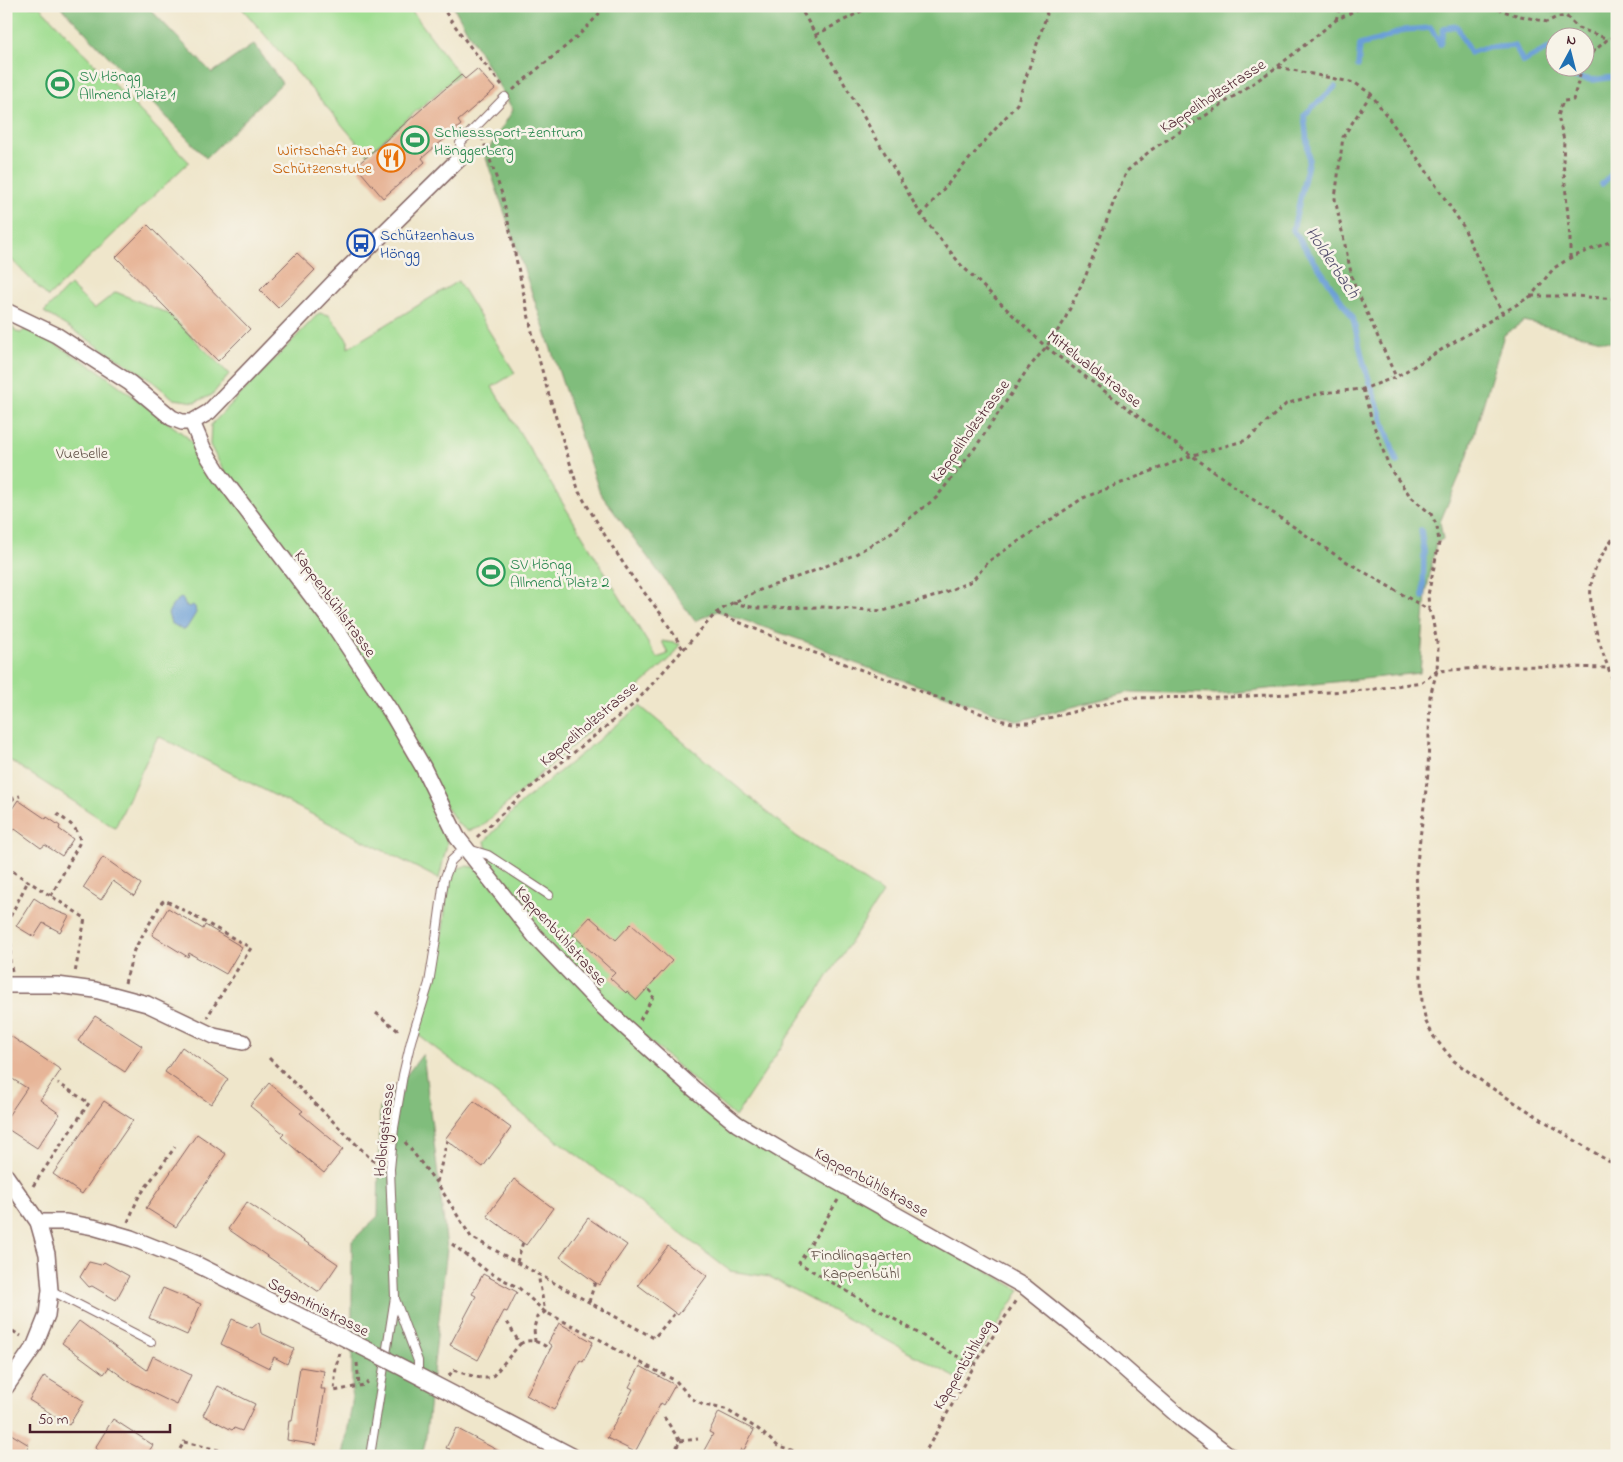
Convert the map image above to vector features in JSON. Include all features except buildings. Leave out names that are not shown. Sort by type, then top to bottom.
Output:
[{"type":"street","points":[[6,311],[56,335],[130,384],[172,418],[182,422],[192,422],[209,412],[339,277],[461,157]]},
{"type":"street","name":"Kappenbühlstrasse","points":[[192,422],[203,448],[220,475],[335,627],[391,712],[424,767],[456,837],[535,936],[603,1007],[694,1090],[737,1124],[1025,1287],[1101,1348],[1183,1420],[1230,1456]]},
{"type":"street","points":[[9,980],[95,990],[146,1004],[214,1036],[243,1042]]},
{"type":"street","points":[[6,1387],[35,1345],[46,1315],[50,1290],[47,1254],[38,1222],[8,1181]]},
{"type":"street","name":"Segantinistrasse","points":[[38,1222],[66,1222],[93,1227],[131,1238],[194,1264],[412,1372],[572,1456]]},
{"type":"lane","points":[[461,157],[460,143],[507,95]]},
{"type":"lane","points":[[465,848],[488,855],[549,895]]},
{"type":"lane","name":"Holbrigstrasse","points":[[370,1456],[383,1380],[394,1297],[390,1169],[394,1128],[411,1041],[429,983],[436,946],[444,880],[451,861],[465,848]]},
{"type":"lane","points":[[50,1290],[151,1342]]},
{"type":"lane","points":[[394,1297],[418,1361],[412,1372]]},
{"type":"path","points":[[441,6],[507,95],[569,43],[597,17],[605,6]]},
{"type":"path","name":"Mittelwaldstrasse","points":[[799,6],[921,215],[961,265],[1046,347],[1245,494],[1337,556],[1429,610]]},
{"type":"path","points":[[816,35],[871,6]]},
{"type":"path","points":[[921,215],[1017,104],[1047,14],[1042,6]]},
{"type":"path","points":[[1336,20],[1340,6]]},
{"type":"path","name":"Kappeliholzstrasse","points":[[465,848],[525,792],[635,703],[716,613],[760,590],[854,555],[890,534],[936,498],[975,448],[1027,370],[1046,347],[1062,323],[1086,275],[1116,196],[1128,171],[1150,150],[1212,112],[1277,67],[1336,20],[1364,6]]},
{"type":"path","points":[[1490,6],[1512,14],[1547,22],[1566,16],[1578,28],[1608,39]]},
{"type":"path","points":[[1596,49],[1608,39],[1617,36]]},
{"type":"path","points":[[1277,67],[1355,83],[1371,94],[1463,226],[1502,313]]},
{"type":"path","points":[[1570,258],[1563,162],[1564,140],[1558,116],[1563,101],[1572,100],[1579,78]]},
{"type":"path","points":[[1371,94],[1343,137],[1335,199],[1353,282],[1396,377]]},
{"type":"path","points":[[478,124],[502,194],[534,342],[579,492],[606,537],[633,578],[661,614],[683,650]]},
{"type":"path","points":[[732,603],[756,608],[824,607],[883,612],[936,596],[972,581],[989,561],[1083,498],[1193,455],[1248,440],[1286,404],[1321,393],[1363,389],[1396,377],[1531,296],[1554,268],[1570,258],[1617,239]]},
{"type":"path","points":[[1531,296],[1617,299]]},
{"type":"path","points":[[1363,389],[1372,421],[1390,469],[1411,497],[1431,514],[1437,526],[1439,543],[1428,594],[1429,610],[1438,648],[1437,671],[1430,696],[1428,773],[1416,871],[1422,1002],[1426,1022],[1434,1037],[1454,1061],[1592,1151],[1617,1164]]},
{"type":"path","points":[[1617,533],[1598,562],[1592,580],[1590,602],[1593,620],[1617,692]]},
{"type":"path","points":[[716,613],[805,650],[999,720],[1014,723],[1029,723],[1128,698],[1229,697],[1368,690],[1422,682],[1437,671],[1522,666],[1609,668]]},
{"type":"path","points":[[6,806],[14,798],[20,796]]},
{"type":"path","points":[[51,896],[80,842],[80,835],[74,826],[57,814]]},
{"type":"path","points":[[6,867],[85,918],[75,977]]},
{"type":"path","points":[[9,980],[12,945],[7,930],[9,919],[28,881]]},
{"type":"path","points":[[125,982],[134,950],[165,900],[251,948],[208,1015]]},
{"type":"path","points":[[639,1022],[654,995],[648,989]]},
{"type":"path","points":[[376,1013],[411,1041]]},
{"type":"path","points":[[269,1058],[322,1113],[371,1159],[390,1169]]},
{"type":"path","points":[[31,1189],[89,1104],[58,1083]]},
{"type":"path","points":[[394,1128],[437,1183],[471,1237],[654,1338],[675,1313]]},
{"type":"path","points":[[437,1183],[447,1141]]},
{"type":"path","points":[[127,1222],[138,1198],[175,1148]]},
{"type":"path","points":[[846,1186],[799,1263],[974,1366]]},
{"type":"path","points":[[517,1262],[522,1242]]},
{"type":"path","points":[[452,1244],[487,1271],[519,1288],[545,1312],[599,1338],[620,1352],[676,1381],[691,1398],[703,1405],[725,1409],[758,1429],[779,1447],[806,1456]]},
{"type":"path","points":[[538,1274],[545,1312]]},
{"type":"path","points":[[589,1302],[595,1282]]},
{"type":"path","name":"Kappenbühlweg","points":[[923,1456],[974,1366],[1025,1287]]},
{"type":"path","points":[[535,1342],[534,1328],[537,1317],[545,1312]]},
{"type":"path","points":[[506,1320],[520,1344]]},
{"type":"path","points":[[6,1327],[26,1338]]},
{"type":"path","points":[[449,1376],[453,1370],[479,1377],[492,1377],[524,1341],[535,1342],[550,1349]]},
{"type":"path","points":[[341,1350],[336,1366],[334,1391],[362,1385],[357,1368]]},
{"type":"path","points":[[664,1417],[680,1441]]},
{"type":"path","points":[[680,1441],[698,1439]]},
{"type":"path","points":[[672,1456],[680,1441]]},
{"type":"path","points":[[176,1456],[184,1442],[244,1456]]},
{"type":"green space","name":"SV Höngg Allmend Platz 1","points":[[6,6],[39,6],[189,162],[48,297],[6,254]]},
{"type":"green space","points":[[60,6],[147,6],[212,73],[254,44],[282,83],[206,158]]},
{"type":"green space","points":[[240,6],[408,6],[459,74],[367,154]]},
{"type":"green space","points":[[453,6],[1617,6],[1617,344],[1524,321],[1504,335],[1466,461],[1440,522],[1443,539],[1436,543],[1426,594],[1420,673],[1220,694],[1130,692],[1018,721],[849,661],[815,645],[717,611],[695,621],[600,493],[485,155],[513,110]]},
{"type":"green space","points":[[458,281],[515,373],[492,387],[657,658],[668,654],[662,641],[680,644],[670,659],[481,827],[468,831],[458,824],[222,468],[210,445],[211,425],[319,313],[329,315],[348,341],[348,348]]},
{"type":"green space","points":[[70,285],[94,309],[116,292],[169,314],[229,374],[212,395],[195,402],[174,399],[147,377],[44,312]]},
{"type":"green space","name":"Vuebelle","points":[[6,318],[16,332],[21,333],[24,330],[34,331],[98,370],[187,437],[208,463],[334,632],[389,715],[447,831],[447,844],[439,879],[158,736],[115,828],[6,758]]},
{"type":"green space","points":[[640,706],[796,836],[883,893],[735,1117],[635,1028],[548,942],[492,874],[485,841],[521,803]]},
{"type":"green space","name":"Findlingsgarten Kappenbühl","points":[[465,866],[475,867],[691,1096],[1020,1290],[962,1381],[770,1277],[730,1271],[418,1035],[439,963],[449,877],[456,869]]},
{"type":"green space","points":[[423,1054],[447,1248],[425,1443],[422,1456],[343,1456],[352,1404],[352,1241],[378,1216],[380,1108]]},
{"type":"water","points":[[181,598],[185,605],[189,607],[193,605],[195,607],[196,613],[186,629],[183,630],[171,623],[168,614],[173,605]]},
{"type":"waterway","name":"Holderbach","points":[[1358,66],[1360,45],[1404,30],[1431,28],[1440,44],[1444,28],[1457,26],[1470,53],[1483,48],[1515,46],[1523,62],[1546,50]]},
{"type":"waterway","name":"Holderbach","points":[[1580,78],[1593,80],[1617,76]]},
{"type":"waterway","name":"Holderbach","points":[[1335,87],[1304,115],[1309,159],[1293,230],[1353,318],[1364,365],[1397,462]]},
{"type":"waterway","points":[[1602,184],[1617,169]]},
{"type":"waterway","name":"Holderbach","points":[[1421,530],[1424,551],[1423,597]]},
{"type":"place","name":"SV Höngg Allmend Platz 1","points":[[60,84]]},
{"type":"place","name":"Schiesssport-Zentrum Hönggerberg","points":[[415,140]]},
{"type":"place","name":"Wirtschaft zur Schützenstube","points":[[391,158]]},
{"type":"place","name":"Schützenhaus Höngg","points":[[361,243]]},
{"type":"place","name":"SV Höngg Allmend Platz 2","points":[[491,572]]}]
